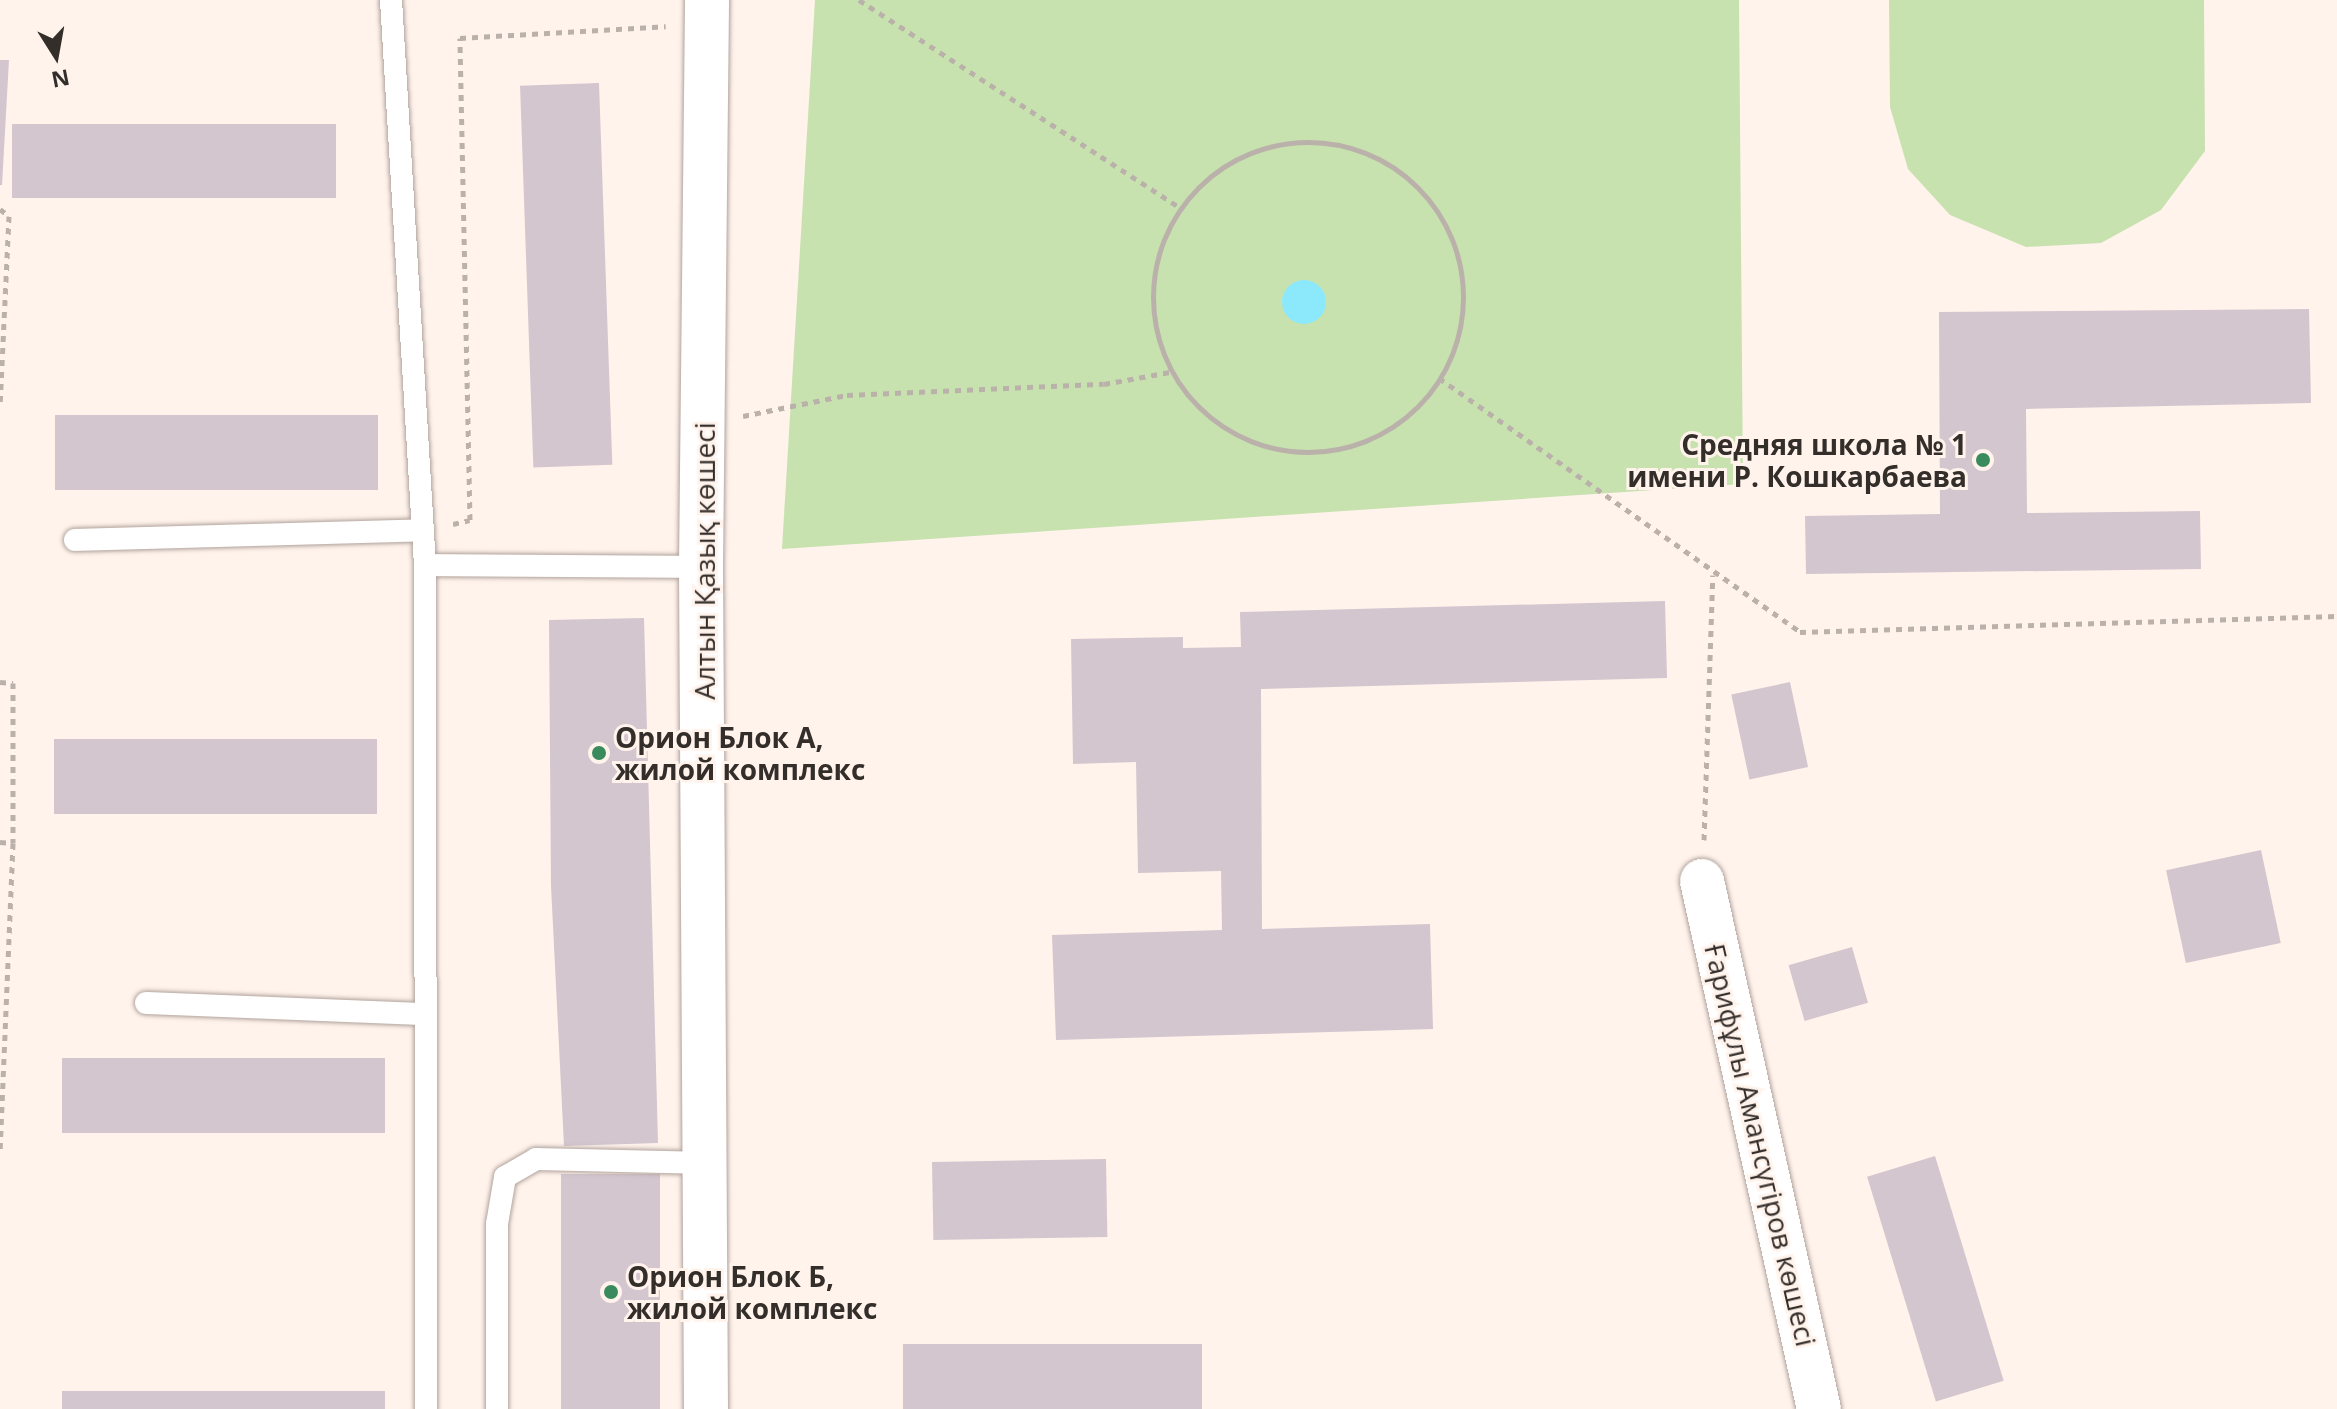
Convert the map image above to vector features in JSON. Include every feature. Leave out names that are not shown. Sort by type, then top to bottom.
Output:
[{"type":"street","name":"Алтын Қазық көшесі","points":[[706,1409],[707,1163],[701,567],[707,12]]},
{"type":"street","name":"Ғарифұлы Амансүгіров көшесі","points":[[1702,881],[1819,1409]]},
{"type":"lane","points":[[391,0],[425,565],[423,1014],[426,1409]]},
{"type":"lane","points":[[75,540],[423,530]]},
{"type":"lane","points":[[425,565],[701,567]]},
{"type":"lane","points":[[146,1003],[423,1014]]},
{"type":"lane","points":[[497,1409],[497,1224],[505,1177],[536,1159],[707,1163]]},
{"type":"path","points":[[859,0],[1180,208]]},
{"type":"path","points":[[423,530],[470,520],[460,38],[707,12]]},
{"type":"path","points":[[1311,141],[1349,148],[1406,175],[1440,213],[1460,260],[1463,311],[1451,360],[1422,403],[1382,434],[1332,451],[1280,451],[1232,433],[1191,401],[1170,372],[1152,306],[1157,255],[1180,208],[1215,172],[1261,148],[1311,141]]},
{"type":"path","points":[[0,209],[9,216],[0,405]]},
{"type":"path","points":[[705,417],[762,416],[847,395],[1104,384],[1170,372]]},
{"type":"path","points":[[1439,378],[1713,575],[1800,632],[2337,616]]},
{"type":"path","points":[[1702,881],[1713,575]]},
{"type":"path","points":[[0,682],[13,683],[13,843],[1,1043],[0,1153]]},
{"type":"path","points":[[0,842],[13,843]]},
{"type":"green space","points":[[815,0],[1739,0],[1743,484],[782,549]]},
{"type":"green space","points":[[1889,0],[2204,0],[2205,151],[2161,210],[2101,243],[2026,247],[1950,215],[1908,169],[1890,107]]},
{"type":"water","points":[[1304,280],[1319,287],[1326,302],[1319,317],[1304,324],[1289,317],[1282,302],[1289,287]]},
{"type":"building","points":[[0,60],[9,60],[2,185],[0,185]]},
{"type":"building","points":[[599,83],[612,465],[533,468],[520,86]]},
{"type":"building","points":[[12,124],[336,124],[336,198],[12,198]]},
{"type":"building","name":"Средняя школа № 1 имени Р. Кошкарбаева","points":[[2309,309],[2311,403],[2026,409],[2027,513],[2200,511],[2201,569],[1806,574],[1805,516],[1940,514],[1939,312]]},
{"type":"building","points":[[55,415],[378,415],[378,490],[55,490]]},
{"type":"building","points":[[1665,601],[1667,678],[1261,689],[1262,929],[1430,924],[1433,1029],[1056,1040],[1052,935],[1222,930],[1221,871],[1138,873],[1136,762],[1073,764],[1071,639],[1183,637],[1183,648],[1241,647],[1240,612]]},
{"type":"building","name":"Орион Блок А, жилой комплекс","points":[[644,618],[658,1143],[564,1146],[551,886],[549,620]]},
{"type":"building","points":[[1790,682],[1808,767],[1749,780],[1731,694]]},
{"type":"building","points":[[54,739],[377,739],[377,814],[54,814]]},
{"type":"building","points":[[2261,850],[2281,943],[2186,963],[2166,870]]},
{"type":"building","points":[[1852,947],[1868,1003],[1805,1021],[1789,965]]},
{"type":"building","points":[[62,1058],[385,1058],[385,1133],[62,1133]]},
{"type":"building","points":[[1935,1156],[2004,1381],[1936,1401],[1867,1177]]},
{"type":"building","points":[[1106,1159],[1107,1237],[933,1240],[932,1162]]},
{"type":"building","name":"Орион Блок Б, жилой комплекс","points":[[561,1174],[660,1174],[660,1409],[561,1409]]},
{"type":"building","points":[[903,1344],[1202,1344],[1202,1409],[903,1409]]},
{"type":"building","points":[[62,1391],[385,1391],[385,1409],[62,1409]]},
{"type":"place","name":"Средняя школа № 1 имени Р. Кошкарбаева","points":[[1983,460]]},
{"type":"place","name":"Орион Блок А, жилой комплекс","points":[[599,753]]},
{"type":"place","name":"Орион Блок Б, жилой комплекс","points":[[611,1292]]}]
